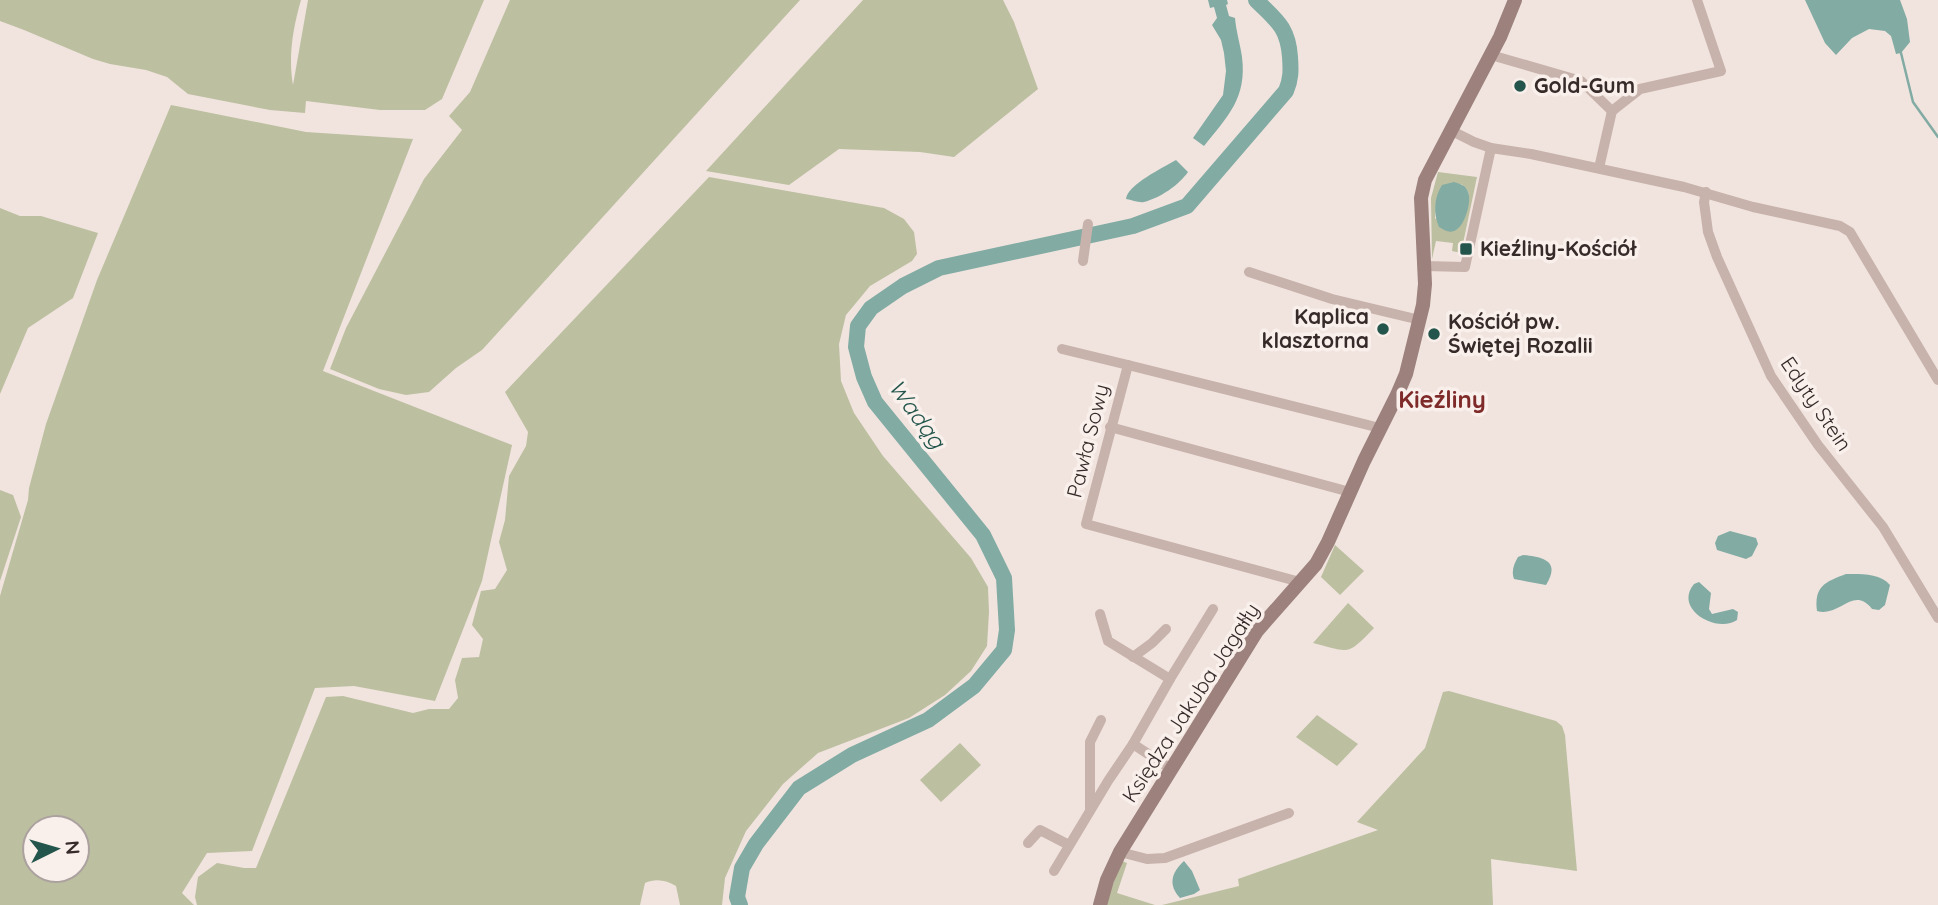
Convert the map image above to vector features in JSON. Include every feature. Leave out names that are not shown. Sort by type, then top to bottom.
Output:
[{"type":"street","name":"Księdza Jakuba Jagałły","points":[[1100,905],[1107,880],[1120,852],[1258,631],[1316,564],[1389,412],[1406,374],[1423,305],[1425,266],[1421,198],[1425,180],[1491,55],[1515,0]]},
{"type":"street","points":[[1599,168],[1612,111],[1640,89],[1721,71],[1697,0]]},
{"type":"street","points":[[1491,55],[1581,81],[1612,111]]},
{"type":"street","points":[[1450,130],[1492,148],[1599,168],[1840,226],[1850,232],[1938,380]]},
{"type":"street","points":[[1425,266],[1465,267],[1492,148]]},
{"type":"street","name":"Edyty Stein","points":[[1706,192],[1704,201],[1708,232],[1771,376],[1818,445],[1883,527],[1938,618]]},
{"type":"street","points":[[1083,261],[1088,224]]},
{"type":"street","points":[[1248,272],[1332,299],[1420,320]]},
{"type":"street","points":[[1062,349],[1128,365]]},
{"type":"street","name":"Pawła Sowy","points":[[1300,582],[1086,524],[1128,365],[1380,428]]},
{"type":"street","points":[[1110,427],[1350,492]]},
{"type":"street","points":[[1054,871],[1213,609]]},
{"type":"street","points":[[1100,614],[1108,641],[1170,679]]},
{"type":"street","points":[[1133,657],[1166,629]]},
{"type":"street","points":[[1090,810],[1090,742],[1101,719]]},
{"type":"street","points":[[1133,744],[1171,769]]},
{"type":"street","points":[[1090,775],[1108,781]]},
{"type":"street","points":[[1120,852],[1147,859],[1165,858],[1289,813]]},
{"type":"street","points":[[1028,843],[1040,830],[1069,845]]},
{"type":"green space","points":[[0,0],[301,0],[292,42],[293,85],[308,0],[484,0],[442,99],[425,110],[380,110],[306,101],[305,113],[270,110],[188,94],[167,77],[93,59],[0,21]]},
{"type":"green space","points":[[510,0],[800,0],[482,350],[429,392],[406,395],[379,389],[330,369],[346,328],[424,179],[462,130],[449,116],[470,92]]},
{"type":"green space","points":[[863,0],[1003,0],[1014,22],[1038,89],[954,157],[920,152],[839,149],[789,185],[706,171]]},
{"type":"green space","points":[[171,105],[306,132],[413,139],[323,371],[512,445],[482,581],[435,701],[354,686],[315,688],[252,851],[207,853],[182,893],[194,905],[0,905],[0,596],[28,500],[46,424],[97,280]]},
{"type":"green space","points":[[1438,172],[1477,177],[1461,253],[1452,251],[1453,243],[1436,241],[1432,259],[1431,198]],"holes":[[[1461,184],[1469,194],[1435,219],[1436,202]]]},
{"type":"green space","points":[[709,177],[884,208],[904,219],[914,232],[917,254],[912,261],[870,286],[846,315],[839,344],[841,381],[854,413],[883,456],[971,558],[988,587],[987,646],[971,671],[945,695],[909,718],[818,753],[783,784],[746,831],[725,878],[722,905],[680,905],[676,886],[657,880],[645,883],[640,905],[197,905],[195,897],[198,877],[217,863],[256,868],[326,697],[343,696],[413,713],[429,709],[449,709],[458,698],[455,680],[462,658],[479,657],[483,639],[472,625],[481,591],[495,589],[507,570],[499,542],[505,520],[509,476],[526,446],[528,432],[505,392]]},
{"type":"green space","points":[[0,208],[20,216],[41,216],[98,233],[73,298],[28,328],[0,394]]},
{"type":"green space","points":[[0,490],[13,495],[21,517],[0,581]]},
{"type":"green space","points":[[1335,545],[1364,571],[1340,595],[1321,577]]},
{"type":"green space","points":[[1348,603],[1374,628],[1358,644],[1347,650],[1313,643]]},
{"type":"green space","points":[[1449,691],[1556,721],[1562,726],[1577,871],[1491,859],[1493,905],[1162,905],[1239,886],[1238,879],[1378,830],[1357,822],[1425,748],[1443,692]]},
{"type":"green space","points":[[1317,715],[1358,744],[1337,766],[1296,737]]},
{"type":"green space","points":[[960,743],[981,765],[941,802],[920,780]]},
{"type":"green space","points":[[1122,861],[1127,863],[1117,893],[1155,905],[1106,905]]},
{"type":"water","points":[[1208,0],[1227,0],[1229,16],[1235,18],[1243,71],[1242,84],[1234,106],[1204,146],[1193,138],[1223,95],[1226,71],[1221,40],[1212,25],[1217,18],[1214,7],[1210,8]]},
{"type":"water","points":[[1805,0],[1900,0],[1907,19],[1910,42],[1901,53],[1896,54],[1891,36],[1885,31],[1869,29],[1852,38],[1836,55],[1825,43]]},
{"type":"water","points":[[1176,160],[1188,172],[1174,186],[1144,202],[1126,199],[1139,182]]},
{"type":"water","points":[[1454,182],[1466,188],[1469,201],[1462,223],[1456,230],[1449,232],[1439,227],[1435,206],[1442,185]]},
{"type":"water","points":[[1730,531],[1756,538],[1758,544],[1752,556],[1746,559],[1717,550],[1715,543],[1718,536]]},
{"type":"water","points":[[1523,555],[1543,559],[1551,565],[1552,570],[1546,585],[1514,579],[1514,565],[1518,557]]},
{"type":"water","points":[[1846,574],[1870,575],[1886,581],[1890,585],[1885,605],[1879,610],[1872,609],[1859,600],[1833,610],[1817,611],[1817,596],[1822,586]]},
{"type":"water","points":[[1699,582],[1711,593],[1709,609],[1712,614],[1733,609],[1738,612],[1737,620],[1719,624],[1700,617],[1693,610],[1689,593],[1694,584]]},
{"type":"water","points":[[1184,861],[1192,871],[1200,890],[1180,898],[1174,888],[1173,879],[1176,870]]},
{"type":"waterway","name":"Wadąg","points":[[740,905],[737,897],[742,868],[756,844],[799,788],[852,755],[928,720],[974,686],[1004,650],[1007,630],[1004,578],[983,535],[875,402],[864,377],[856,347],[858,326],[871,308],[903,286],[939,268],[1133,226],[1187,206],[1288,87],[1290,67],[1287,38],[1280,25],[1256,0]]},
{"type":"waterway","points":[[1901,53],[1913,102],[1938,137]]},
{"type":"place","name":"Gold-Gum","points":[[1520,86]]},
{"type":"place","name":"Kieźliny-Kościół","points":[[1466,249]]},
{"type":"place","name":"Kaplica klasztorna","points":[[1383,329]]},
{"type":"place","name":"Kościół pw. Świętej Rozalii","points":[[1434,334]]},
{"type":"district","name":"Kieźliny","points":[[1442,400]]}]
